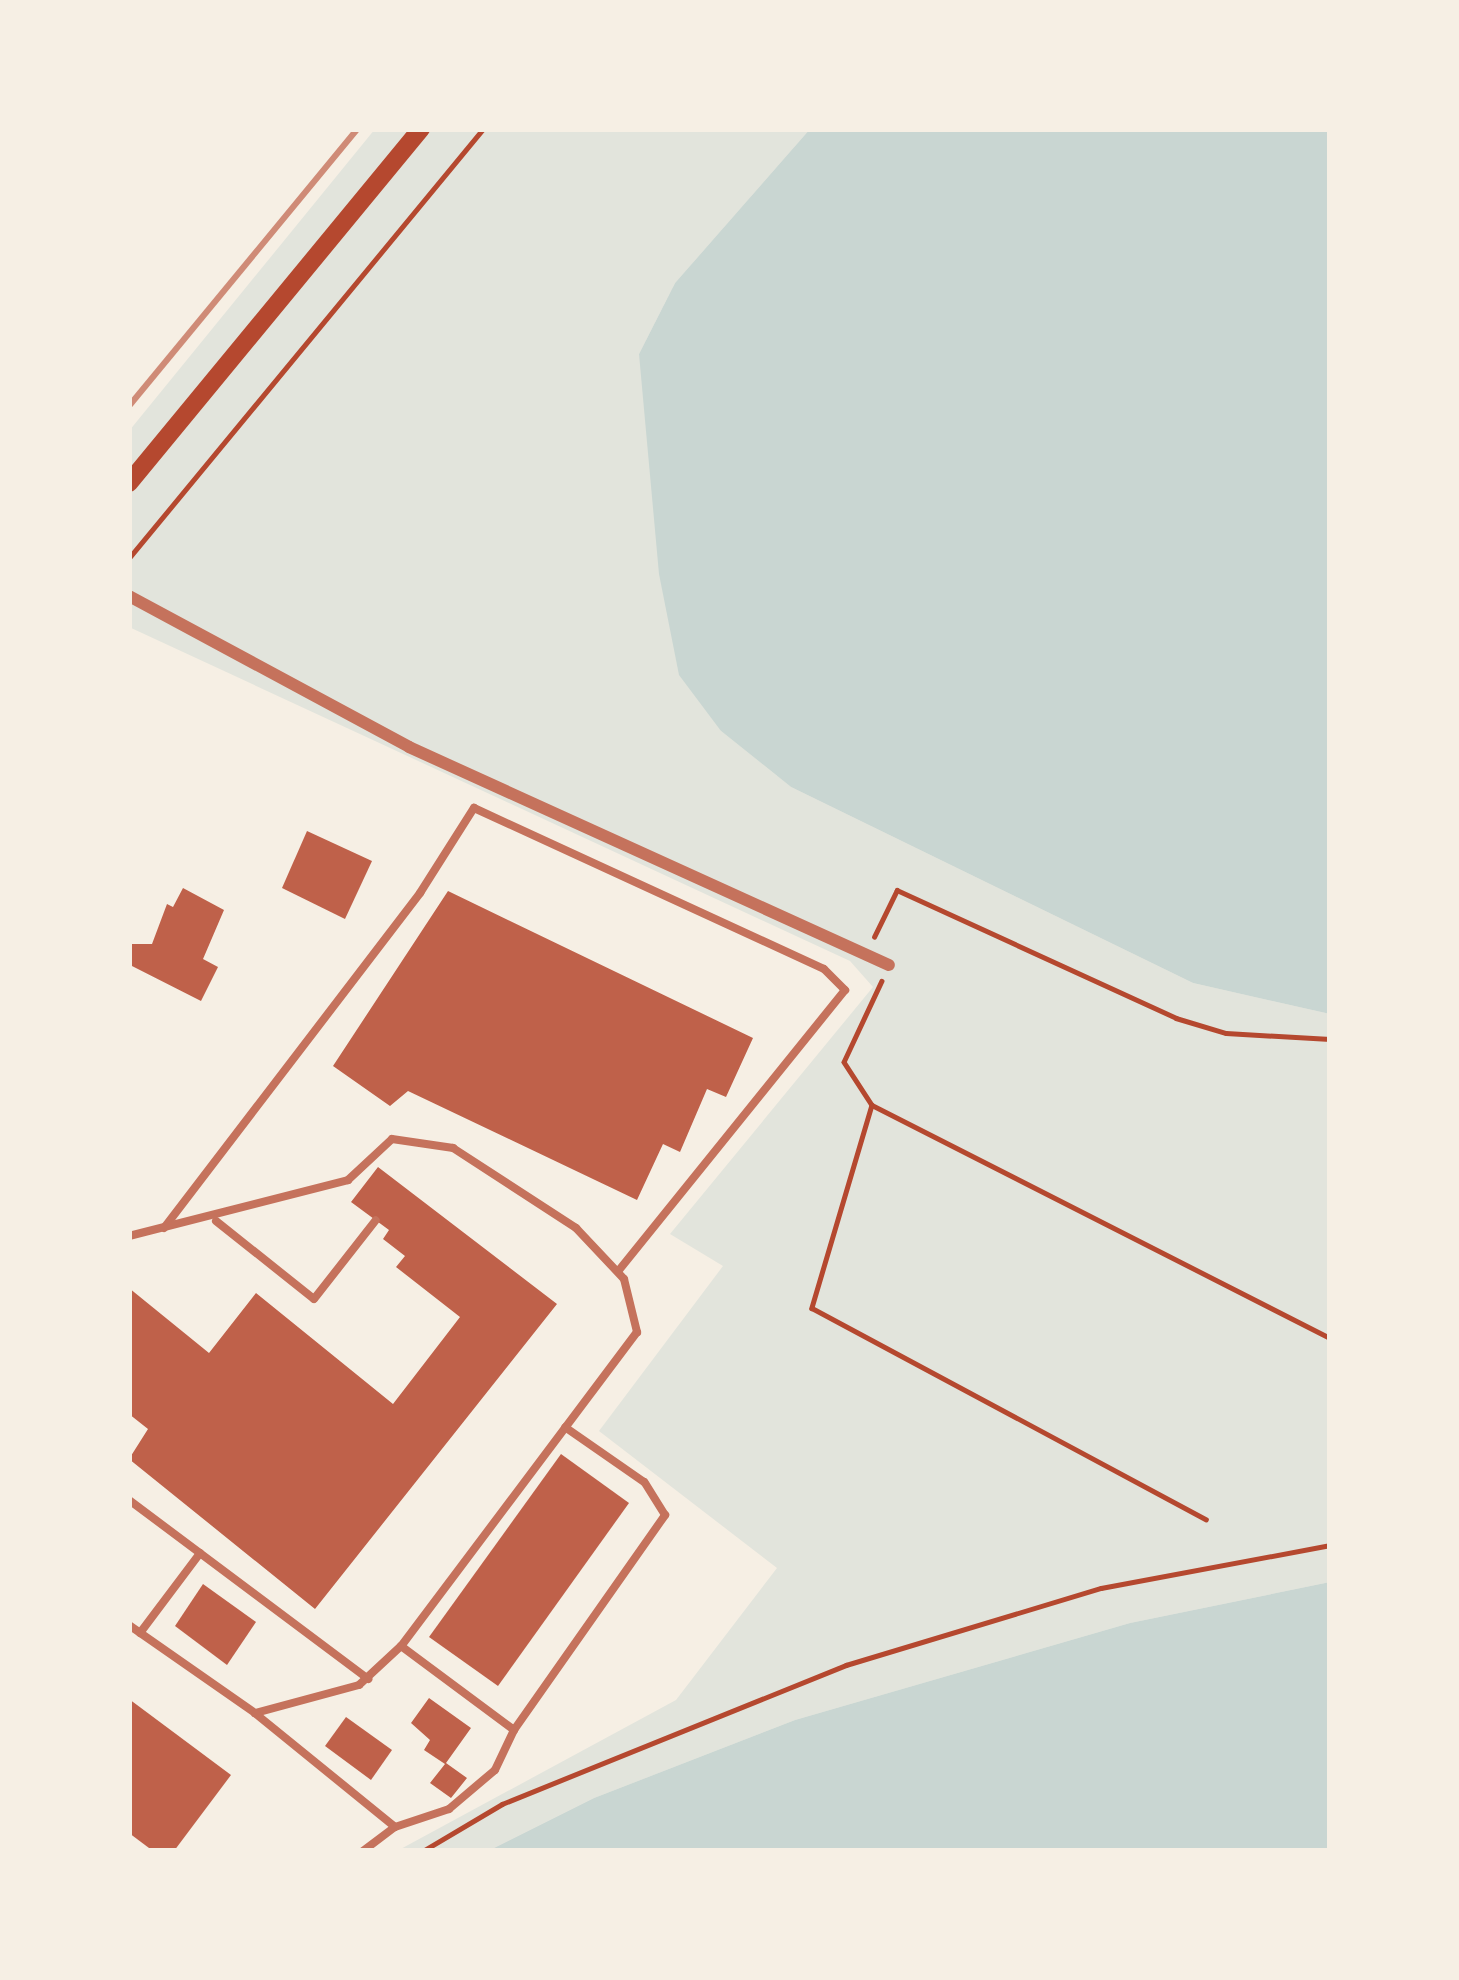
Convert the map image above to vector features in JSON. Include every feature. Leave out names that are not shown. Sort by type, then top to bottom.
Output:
[{"type":"main road","points":[[129,483],[421,129]]},
{"type":"street","points":[[129,596],[409,747],[889,965]]},
{"type":"lane","points":[[164,1230],[420,893],[474,808],[824,969],[844,990],[617,1271]]},
{"type":"lane","points":[[129,1236],[215,1220],[348,1180],[392,1139],[453,1148],[576,1228],[617,1271],[637,1332],[401,1646],[368,1679],[255,1713]]},
{"type":"lane","points":[[215,1220],[314,1299],[376,1220]]},
{"type":"lane","points":[[363,1851],[395,1827],[449,1809],[495,1770],[514,1730],[665,1515],[644,1482],[565,1427]]},
{"type":"lane","points":[[129,1499],[368,1679]]},
{"type":"lane","points":[[140,1633],[200,1552]]},
{"type":"lane","points":[[129,1625],[255,1713],[395,1827]]},
{"type":"lane","points":[[401,1646],[514,1730]]},
{"type":"path","points":[[129,558],[483,129]]},
{"type":"path","points":[[866,954],[897,890],[1176,1018],[1226,1033],[1330,1039]]},
{"type":"path","points":[[889,965],[844,1062],[872,1105],[1330,1338]]},
{"type":"path","points":[[872,1105],[812,1308],[1206,1519]]},
{"type":"path","points":[[423,1851],[502,1804],[846,1665],[1101,1588],[1330,1545]]},
{"type":"shaded area","points":[[375,129],[810,129],[675,283],[639,354],[721,731],[791,787],[1193,983],[1330,1014],[1330,1582],[1130,1623],[795,1720],[594,1798],[488,1851],[397,1851],[676,1700],[777,1568],[599,1431],[723,1266],[670,1234],[873,987],[850,961],[129,627],[129,431]]},
{"type":"shaded area","points":[[810,129],[1330,129],[1330,1014],[1193,983],[791,787],[721,731],[679,675],[659,574],[639,354],[675,283]]},
{"type":"shaded area","points":[[1330,1582],[1330,1851],[488,1851],[594,1798],[795,1720],[1130,1623]]},
{"type":"building","points":[[307,831],[372,861],[345,919],[282,888]]},
{"type":"building","points":[[183,888],[224,910],[203,959],[218,967],[201,1001],[130,965],[131,944],[152,944],[167,904],[173,907]]},
{"type":"building","points":[[448,891],[753,1038],[726,1097],[707,1089],[680,1152],[663,1144],[637,1200],[408,1091],[390,1106],[333,1066]]},
{"type":"building","points":[[378,1167],[557,1304],[315,1609],[129,1459],[148,1429],[129,1414],[129,1288],[209,1353],[256,1293],[393,1404],[460,1317],[396,1267],[405,1256],[383,1239],[389,1230],[351,1202]]},
{"type":"building","points":[[561,1454],[629,1503],[498,1686],[429,1637]]},
{"type":"building","points":[[203,1584],[256,1622],[227,1665],[175,1626]]},
{"type":"building","points":[[429,1698],[471,1728],[446,1763],[467,1778],[451,1798],[430,1783],[445,1764],[424,1750],[430,1740],[411,1723]]},
{"type":"building","points":[[129,1699],[231,1775],[174,1851],[153,1851],[129,1833]]},
{"type":"building","points":[[346,1717],[392,1750],[371,1780],[325,1746]]},
{"type":"railway","points":[[129,406],[357,129]]}]
